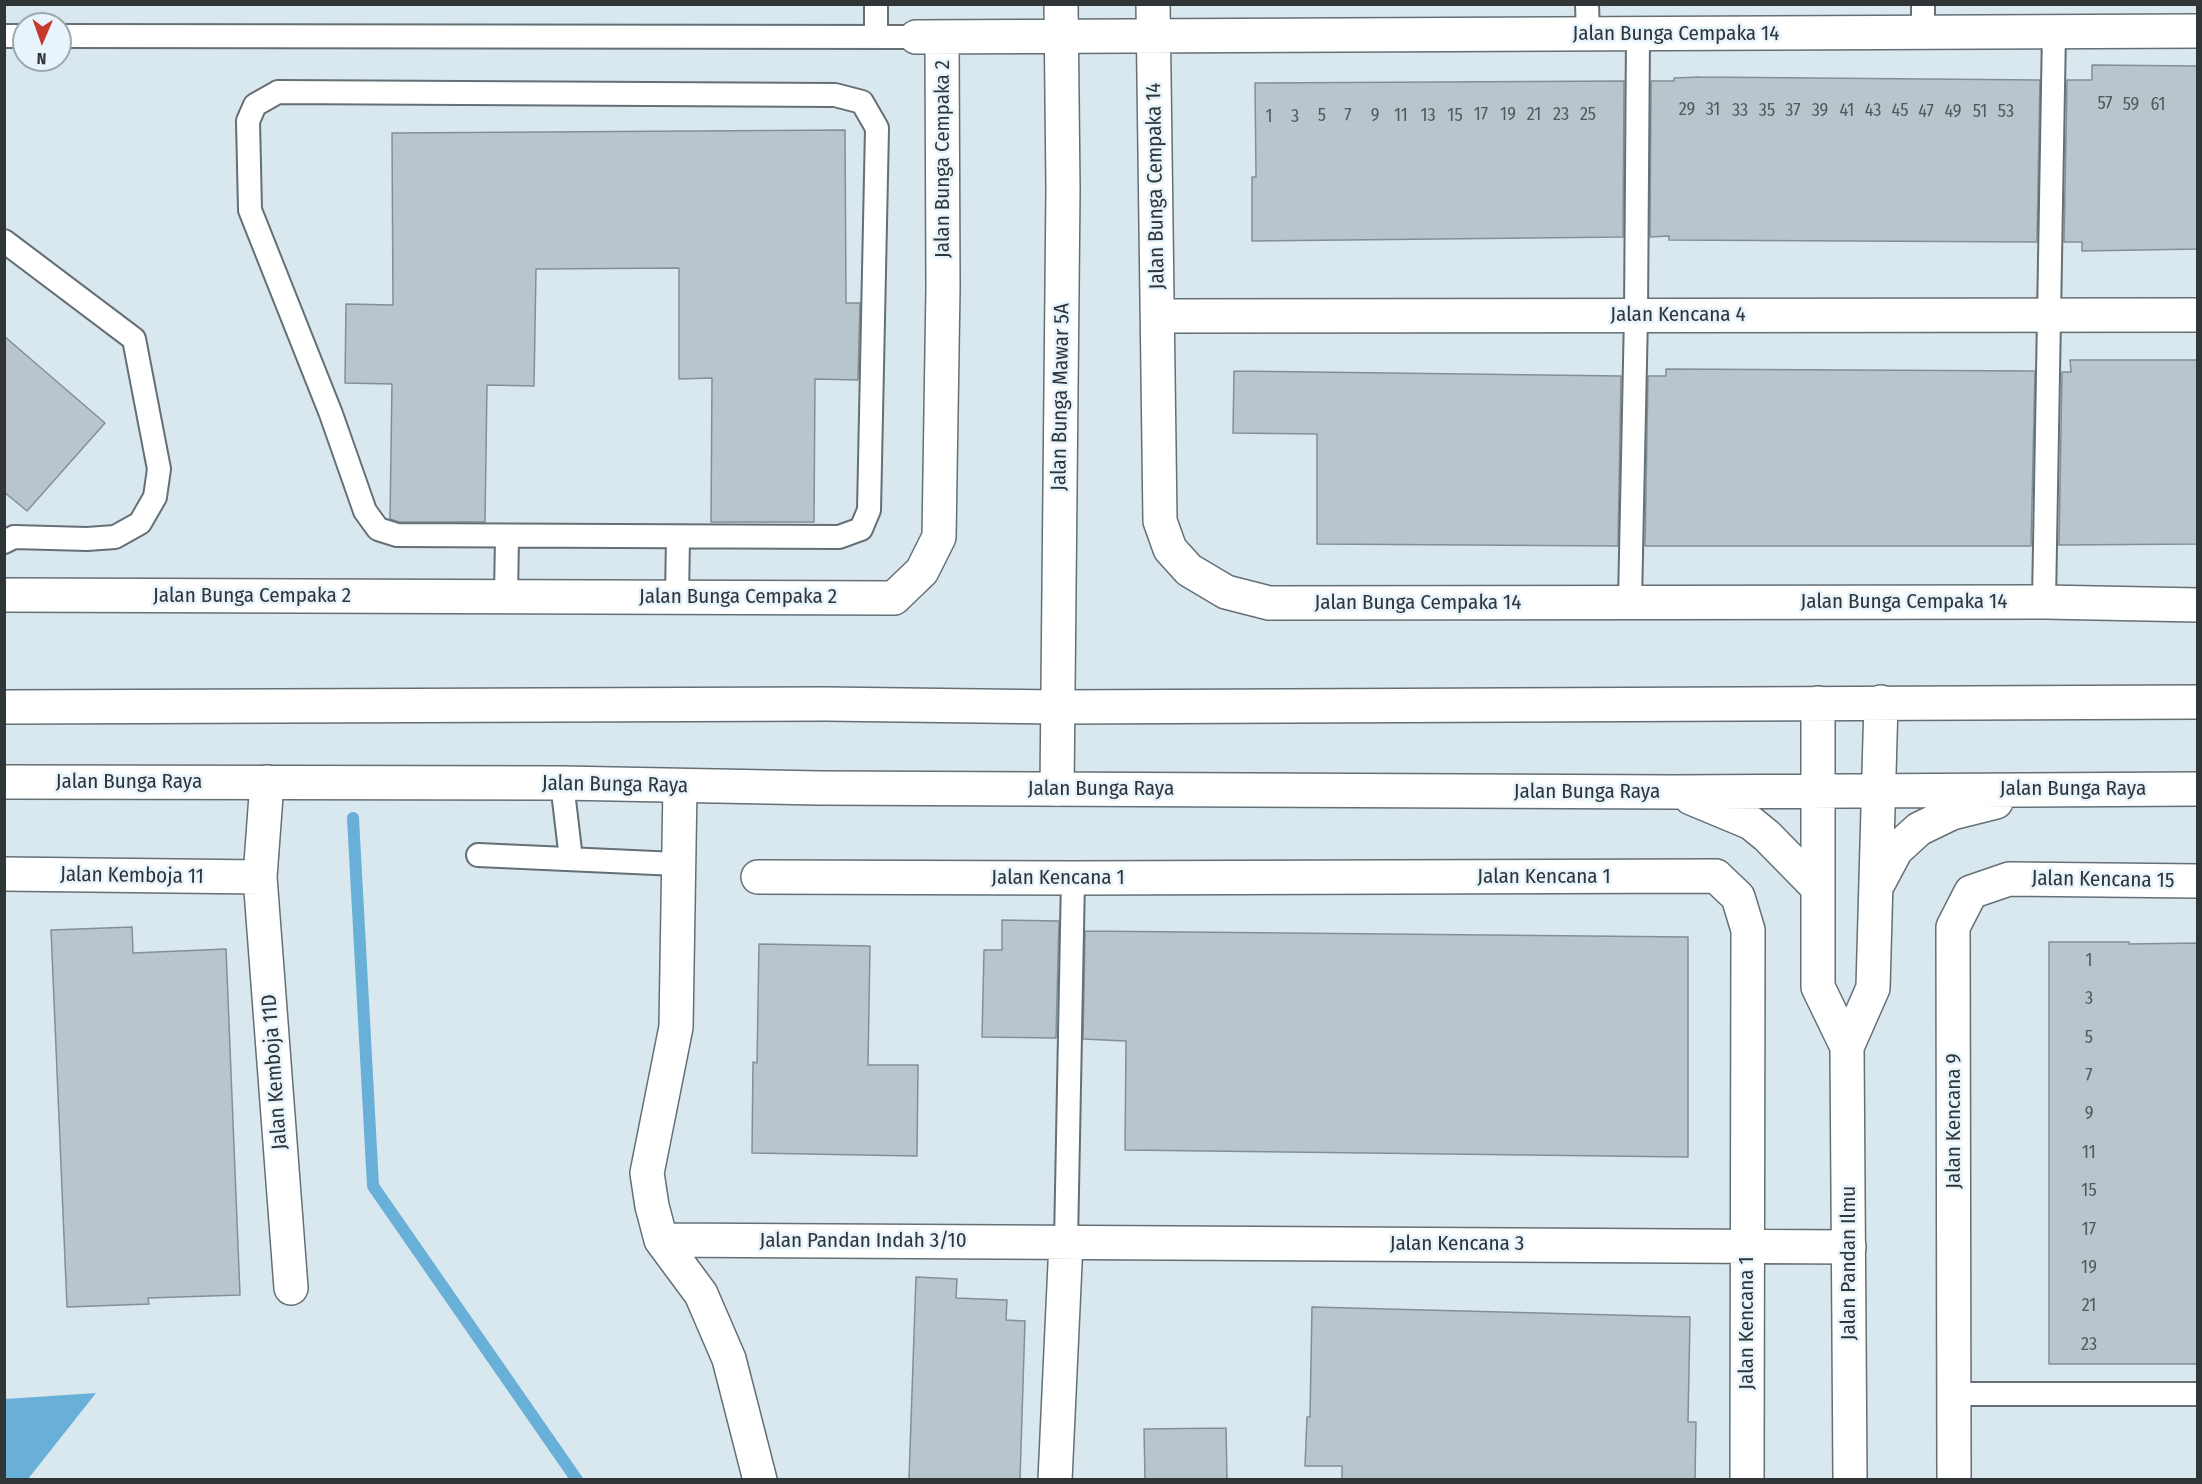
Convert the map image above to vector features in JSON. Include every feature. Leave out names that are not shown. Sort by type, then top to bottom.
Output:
[{"type":"street","name":"Jalan Bunga Mawar 5A","points":[[1057,789],[1063,201],[1061,4]]},
{"type":"street","name":"Jalan Bunga Cempaka 14","points":[[929,37],[1061,37],[1154,20],[1588,19],[1638,34],[1923,18],[2054,32],[2198,31]]},
{"type":"street","name":"Jalan Bunga Cempaka 14","points":[[1154,20],[1160,521],[1170,549],[1189,570],[1226,592],[1269,603],[2044,602],[2198,605]]},
{"type":"street","name":"Jalan Bunga Cempaka 2","points":[[4,595],[894,598],[922,571],[939,537],[943,288],[929,37]]},
{"type":"street","name":"Jalan Kencana 4","points":[[1158,316],[2198,315]]},
{"type":"street","name":"Jalan Pandan Ilmu","points":[[1850,1479],[1847,1047],[1874,988],[1881,702]]},
{"type":"street","points":[[4,707],[2198,702]]},
{"type":"street","name":"Jalan Pandan Ilmu","points":[[1818,703],[1818,987],[1847,1047]]},
{"type":"street","name":"Jalan Bunga Raya","points":[[4,782],[266,793],[562,783],[680,786],[1675,792],[2198,789]]},
{"type":"street","points":[[680,786],[676,1027],[647,1173],[652,1206],[661,1240],[701,1294],[729,1359],[759,1479]]},
{"type":"street","points":[[1877,886],[1896,850],[1919,829],[1952,813],[2052,789]]},
{"type":"street","points":[[1675,792],[1751,824],[1767,836],[1818,888]]},
{"type":"street","name":"Jalan Kemboja 11D","points":[[266,793],[261,867],[291,1288]]},
{"type":"street","name":"Jalan Kemboja 11","points":[[4,874],[261,867]]},
{"type":"street","name":"Jalan Kencana 1","points":[[758,877],[1716,876],[1738,897],[1748,930],[1747,1479]]},
{"type":"street","name":"Jalan Kencana 15","points":[[2008,879],[2198,881]]},
{"type":"street","name":"Jalan Kencana 9","points":[[1954,1479],[1953,927],[1971,892],[2008,879]]},
{"type":"street","name":"Jalan Pandan Indah 3/10","points":[[661,1240],[1066,1242]]},
{"type":"street","points":[[1054,1479],[1066,1242]]},
{"type":"street","name":"Jalan Kencana 3","points":[[1066,1242],[1849,1247]]},
{"type":"lane","points":[[876,4],[876,37]]},
{"type":"lane","points":[[2044,602],[2054,32]]},
{"type":"lane","points":[[1630,602],[1636,315],[1638,34]]},
{"type":"lane","points":[[72,36],[929,37]]},
{"type":"lane","points":[[278,92],[835,95],[862,102],[877,128],[870,510],[861,529],[839,537],[678,537],[397,535],[378,529],[365,511],[331,414],[250,210],[248,121],[255,105],[278,92]]},
{"type":"lane","points":[[4,242],[134,339],[159,469],[155,497],[140,523],[115,537],[87,539],[14,537],[4,542]]},
{"type":"lane","points":[[506,597],[507,536]]},
{"type":"lane","points":[[676,597],[678,537]]},
{"type":"lane","points":[[562,783],[571,859]]},
{"type":"lane","points":[[478,855],[677,864]]},
{"type":"lane","points":[[1066,1242],[1073,878]]},
{"type":"lane","points":[[1955,1394],[2198,1394]]},
{"type":"water","points":[[96,1393],[28,1479],[5,1479],[5,1399]]},
{"type":"building","points":[[2092,65],[2198,66],[2198,249],[2082,251],[2082,242],[2064,242],[2067,80],[2092,80]]},
{"type":"building","points":[[1674,78],[2040,80],[2037,242],[1669,240],[1669,236],[1650,237],[1651,81],[1674,81]]},
{"type":"building","points":[[1624,81],[1623,237],[1252,241],[1252,177],[1256,177],[1255,83]]},
{"type":"building","points":[[845,130],[846,303],[860,303],[858,380],[815,379],[814,522],[711,522],[712,378],[679,379],[679,268],[536,269],[534,386],[487,385],[485,522],[399,522],[390,519],[392,384],[345,383],[346,304],[393,305],[392,133]]},
{"type":"building","points":[[4,336],[105,423],[27,511],[4,492]]},
{"type":"building","points":[[2070,360],[2198,360],[2198,544],[2059,545],[2062,372],[2071,372]]},
{"type":"building","points":[[1666,369],[2035,371],[2031,546],[1645,546],[1648,376],[1666,376]]},
{"type":"building","points":[[1234,371],[1621,376],[1618,546],[1317,544],[1317,434],[1233,433]]},
{"type":"building","points":[[1002,920],[1059,921],[1056,1038],[982,1037],[984,950],[1002,950]]},
{"type":"building","points":[[132,927],[133,953],[226,949],[240,1295],[148,1298],[149,1304],[67,1307],[51,930]]},
{"type":"building","points":[[1085,931],[1688,937],[1688,1157],[1125,1150],[1126,1041],[1083,1039]]},
{"type":"building","points":[[2049,942],[2198,943],[2198,1364],[2049,1364]]},
{"type":"building","points":[[759,944],[870,946],[868,1065],[918,1065],[917,1156],[752,1153],[753,1062],[757,1063]]},
{"type":"building","points":[[916,1277],[957,1279],[956,1298],[1007,1300],[1006,1320],[1025,1321],[1020,1479],[909,1479]]},
{"type":"building","points":[[1312,1307],[1690,1317],[1688,1422],[1696,1422],[1695,1479],[1342,1479],[1342,1466],[1305,1466],[1307,1417],[1310,1417]]},
{"type":"building","points":[[1226,1428],[1227,1479],[1145,1479],[1144,1429]]},
{"type":"waterway","points":[[353,818],[373,1186],[577,1480]]}]
